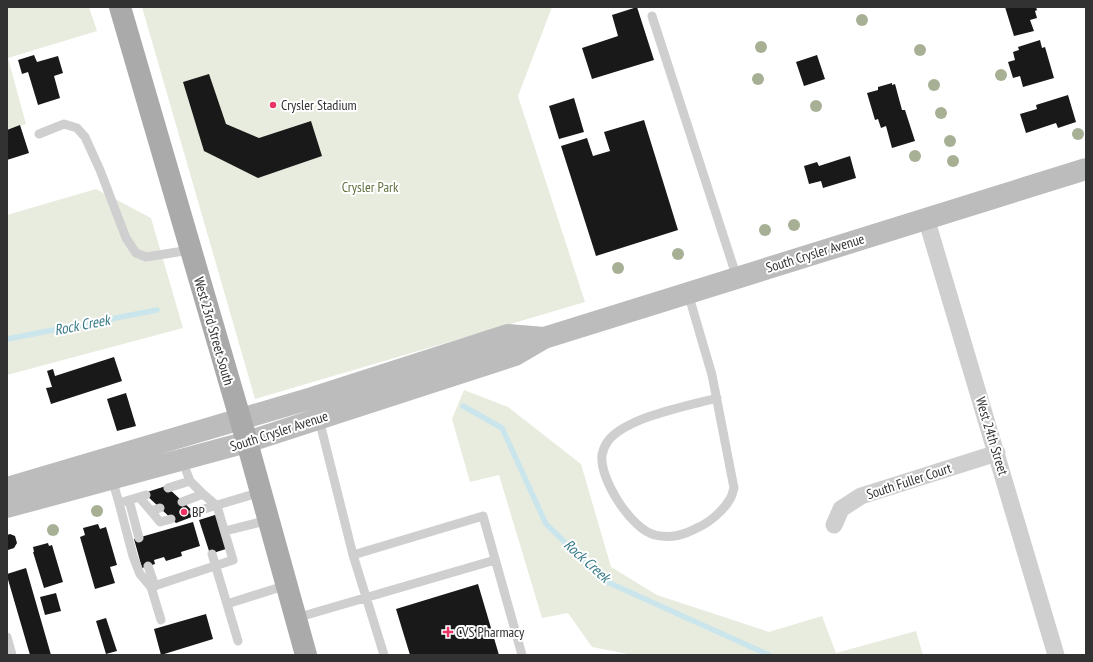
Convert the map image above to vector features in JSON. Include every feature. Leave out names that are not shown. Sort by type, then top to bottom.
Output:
[{"type":"main road","name":"West 23rd Street South","points":[[120,7],[247,442],[306,655]]},
{"type":"main road","name":"South Crysler Avenue","points":[[7,507],[247,442],[515,355],[544,338],[1086,169]]},
{"type":"main road","name":"South Crysler Avenue","points":[[7,488],[312,398],[508,335],[544,338]]},
{"type":"street","name":"West 24th Street","points":[[926,218],[1056,655]]},
{"type":"street","name":"South Fuller Court","points":[[834,525],[841,510],[860,496],[997,453]]},
{"type":"lane","points":[[652,16],[737,278]]},
{"type":"lane","points":[[39,134],[64,124],[77,128],[85,137],[100,170],[126,238],[136,253],[146,257],[190,250]]},
{"type":"lane","points":[[688,293],[712,375],[717,398],[734,488],[730,500],[720,512],[704,525],[684,535],[654,535],[640,527],[622,506],[610,486],[603,466],[602,456],[604,448],[609,440],[619,432],[642,419],[717,398]]},
{"type":"lane","points":[[319,419],[353,555],[384,655]]},
{"type":"lane","points":[[153,587],[233,560],[217,506],[190,482],[182,460]]},
{"type":"lane","points":[[112,479],[124,502],[139,538]]},
{"type":"lane","points":[[168,488],[190,482]]},
{"type":"lane","points":[[198,514],[217,506],[261,492]]},
{"type":"lane","points":[[182,502],[203,494]]},
{"type":"lane","points":[[124,502],[142,496],[160,522],[172,518]]},
{"type":"lane","points":[[124,502],[133,556],[140,574],[153,587]]},
{"type":"lane","points":[[151,511],[160,508]]},
{"type":"lane","points":[[353,555],[482,516],[522,655]]},
{"type":"lane","points":[[225,531],[268,520]]},
{"type":"lane","points":[[212,554],[238,641]]},
{"type":"lane","points":[[296,618],[495,560]]},
{"type":"lane","points":[[148,566],[161,620]]},
{"type":"lane","points":[[228,604],[287,585]]},
{"type":"lane","points":[[7,637],[12,655]]},
{"type":"green space","points":[[7,7],[89,7],[97,31],[8,58],[26,124],[7,130]]},
{"type":"green space","name":"Crysler Park","points":[[142,7],[552,7],[518,96],[585,302],[255,399]]},
{"type":"green space","points":[[96,189],[151,218],[183,328],[7,375],[7,215]]},
{"type":"green space","points":[[464,390],[508,407],[581,464],[611,567],[657,595],[769,632],[822,616],[836,653],[916,631],[923,655],[633,655],[592,647],[568,613],[542,618],[499,475],[470,482],[452,419]]},
{"type":"building","points":[[637,7],[654,60],[592,79],[582,48],[618,36],[612,15]]},
{"type":"building","points":[[1005,7],[1036,7],[1037,10],[1035,11],[1037,18],[1030,20],[1034,31],[1014,36]]},
{"type":"building","points":[[1040,40],[1042,48],[1045,47],[1054,78],[1023,87],[1020,76],[1013,78],[1008,62],[1015,60],[1013,52],[1019,50],[1018,47]]},
{"type":"building","points":[[34,55],[37,62],[58,56],[63,73],[54,76],[60,98],[38,105],[28,72],[22,74],[18,60]]},
{"type":"building","points":[[817,55],[825,79],[804,86],[796,62]]},
{"type":"building","points":[[209,74],[226,124],[259,138],[311,121],[322,156],[258,178],[204,151],[183,82]]},
{"type":"building","points":[[892,83],[892,85],[895,84],[902,110],[905,110],[915,141],[892,148],[886,126],[881,128],[878,119],[875,120],[867,93],[878,90],[878,87]]},
{"type":"building","points":[[1068,95],[1076,122],[1058,128],[1056,123],[1026,133],[1020,114],[1037,109],[1036,105]]},
{"type":"building","points":[[574,98],[584,132],[559,139],[549,106]]},
{"type":"building","points":[[644,120],[678,230],[596,256],[561,146],[587,138],[593,156],[610,151],[604,132]]},
{"type":"building","points":[[20,125],[29,153],[7,160],[7,130]]},
{"type":"building","points":[[850,156],[856,178],[823,188],[821,181],[809,184],[804,166],[817,162],[819,166]]},
{"type":"building","points":[[114,357],[122,381],[51,404],[46,388],[52,387],[47,371],[53,369],[55,376]]},
{"type":"building","points":[[126,393],[136,426],[117,431],[107,399]]},
{"type":"building","points":[[166,486],[197,515],[176,523],[144,493]]},
{"type":"building","points":[[218,514],[229,548],[210,554],[199,520]]},
{"type":"building","points":[[193,522],[200,546],[181,552],[182,556],[166,561],[164,557],[154,560],[155,564],[142,568],[134,539]]},
{"type":"building","points":[[98,524],[100,529],[106,527],[117,565],[110,567],[115,583],[95,589],[80,537],[85,535],[83,528]]},
{"type":"building","points":[[10,534],[15,536],[17,543],[14,548],[8,550],[7,535]]},
{"type":"building","points":[[48,543],[49,546],[52,545],[63,582],[44,588],[33,552],[33,547]]},
{"type":"building","points":[[26,568],[51,655],[30,655],[7,576],[7,574]]},
{"type":"building","name":"CVS Pharmacy","points":[[478,584],[499,655],[410,655],[396,609]]},
{"type":"building","points":[[56,593],[61,611],[45,615],[40,597]]},
{"type":"building","points":[[206,614],[213,639],[161,655],[154,629]]},
{"type":"building","points":[[106,618],[117,651],[106,654],[96,621]]},
{"type":"waterway","name":"Rock Creek","points":[[7,339],[157,310]]},
{"type":"waterway","name":"Rock Creek","points":[[463,406],[502,428],[546,524],[605,581],[769,655]]},
{"type":"place","name":"Crysler Stadium","points":[[273,105]]},
{"type":"place","name":"BP","points":[[184,512]]},
{"type":"place","name":"CVS Pharmacy","points":[[448,632]]}]
